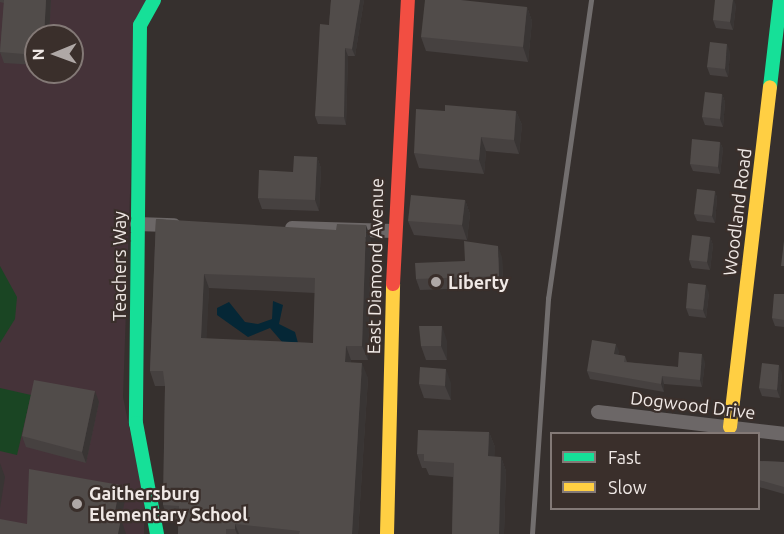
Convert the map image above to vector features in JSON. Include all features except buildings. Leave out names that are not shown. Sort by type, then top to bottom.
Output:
[{"type":"street","name":"Teachers Way","points":[[154,0],[140,25],[136,423],[157,534]]},
{"type":"street","name":"East Diamond Avenue","points":[[387,534],[394,231],[408,0]]},
{"type":"street","name":"Woodland Road","points":[[730,428],[780,0]]},
{"type":"street","points":[[137,224],[195,225]]},
{"type":"street","points":[[277,228],[394,231]]},
{"type":"street","name":"Dogwood Drive","points":[[598,412],[784,434]]},
{"type":"shaded area","points":[[0,0],[146,0],[136,18],[123,397],[144,500],[144,534],[0,534]]},
{"type":"green space","points":[[0,266],[17,297],[15,319],[0,343]]},
{"type":"green space","points":[[0,388],[31,395],[17,455],[0,451]]},
{"type":"water","points":[[273,301],[283,305],[279,324],[295,332],[298,343],[283,343],[270,328],[248,337],[217,315],[217,308],[229,302],[245,322],[258,324],[272,319]]},
{"type":"railway","points":[[532,534],[548,299],[591,0]]},
{"type":"traffic: fast","points":[[154,0],[140,25],[136,423],[157,534]]},
{"type":"traffic: fast","points":[[770,87],[780,0]]},
{"type":"traffic: slow","points":[[730,427],[770,87]]},
{"type":"traffic: slow","points":[[387,534],[393,284]]},
{"type":"traffic: jam","points":[[393,284],[408,0]]},
{"type":"place","name":"Liberty","points":[[436,282]]},
{"type":"place","name":"Gaithersburg Elementary School","points":[[77,504]]}]
